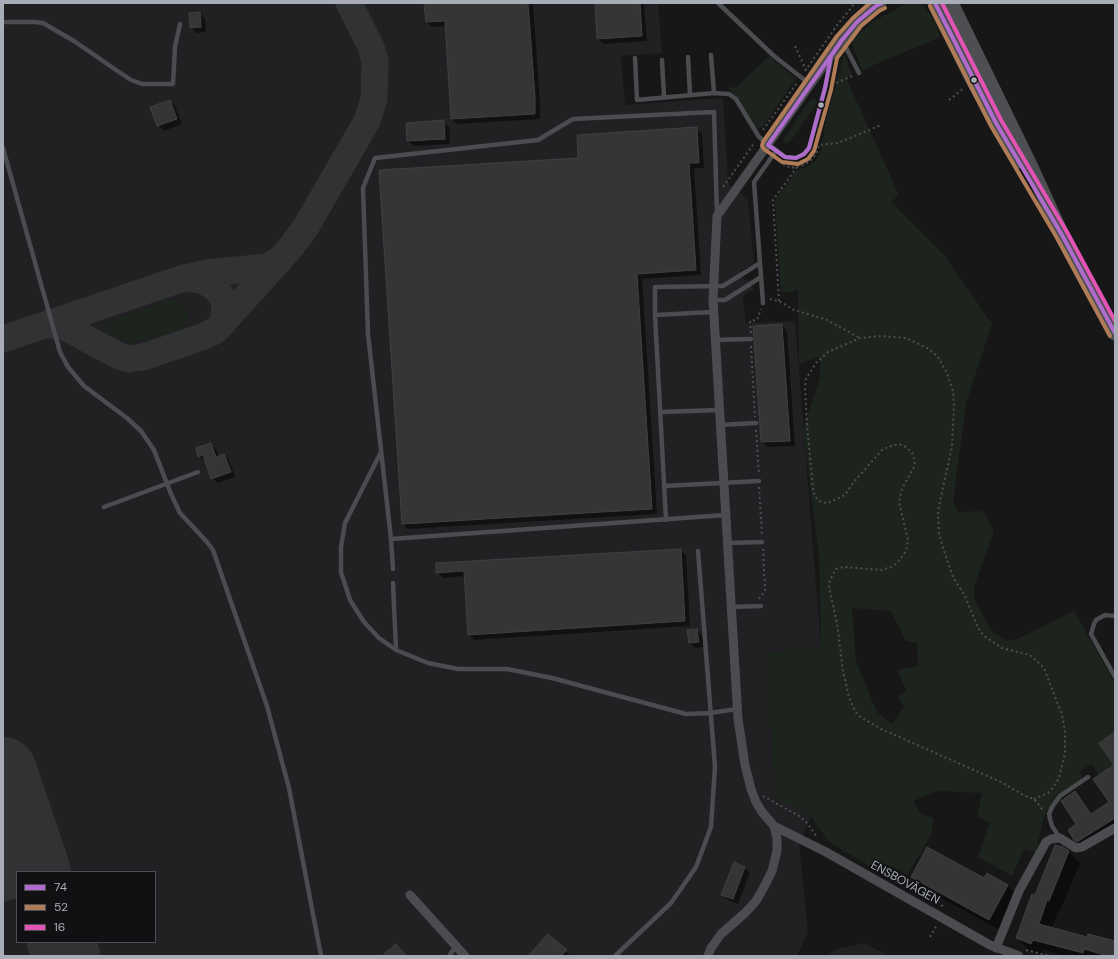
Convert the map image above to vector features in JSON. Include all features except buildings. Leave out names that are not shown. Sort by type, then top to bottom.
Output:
[{"type":"main road","points":[[935,3],[996,123],[1062,235],[1115,333]]},
{"type":"main road","points":[[951,3],[1028,160],[1062,235]]},
{"type":"street","points":[[708,956],[711,948],[721,934],[756,901],[772,871],[777,851],[777,838],[774,826],[762,812],[751,789],[745,765],[737,709],[712,300],[717,216],[842,40],[857,22],[877,4]]},
{"type":"street","name":"ENSBOVÄGEN","points":[[774,826],[826,852],[995,952],[1019,956]]},
{"type":"street","points":[[995,952],[1019,891],[1046,842],[1051,839],[1060,838],[1076,848],[1082,847],[1115,828]]},
{"type":"street","points":[[410,895],[465,956]]},
{"type":"lane","points":[[718,3],[774,56],[811,85]]},
{"type":"lane","points":[[3,22],[36,22],[43,24],[74,41],[131,80],[142,84],[173,84],[175,47],[180,24]]},
{"type":"lane","points":[[842,40],[859,73]]},
{"type":"lane","points":[[711,55],[714,93]]},
{"type":"lane","points":[[635,58],[637,100],[714,93],[729,94],[736,99],[759,137],[785,157],[796,158],[804,154],[809,148],[832,56]]},
{"type":"lane","points":[[688,57],[690,95]]},
{"type":"lane","points":[[662,60],[664,97]]},
{"type":"lane","points":[[393,569],[368,334],[363,188],[375,158],[538,140],[573,119],[714,112],[717,216]]},
{"type":"lane","points":[[3,148],[60,352],[68,368],[84,386],[127,418],[141,431],[154,450],[180,513],[213,550],[267,706],[289,788],[321,956]]},
{"type":"lane","points":[[763,303],[754,182],[776,151]]},
{"type":"lane","points":[[666,520],[655,315],[655,287],[723,286],[760,263]]},
{"type":"lane","points":[[712,300],[725,300],[761,277]]},
{"type":"lane","points":[[655,315],[713,312]]},
{"type":"lane","points":[[715,340],[751,339]]},
{"type":"lane","points":[[660,412],[719,410]]},
{"type":"lane","points":[[720,424],[756,423]]},
{"type":"lane","points":[[381,452],[345,523],[341,546],[341,572],[350,600],[364,622],[379,638],[396,650],[428,663],[458,669],[507,669],[552,678],[686,714],[710,713],[737,709]]},
{"type":"lane","points":[[104,507],[198,472]]},
{"type":"lane","points":[[664,486],[759,481]]},
{"type":"lane","points":[[391,539],[725,515]]},
{"type":"lane","points":[[727,543],[762,542]]},
{"type":"lane","points":[[615,956],[671,903],[696,867],[711,827],[715,767],[698,551]]},
{"type":"lane","points":[[394,583],[396,650]]},
{"type":"lane","points":[[731,607],[761,606]]},
{"type":"lane","points":[[1115,616],[1105,615],[1096,620],[1092,634],[1115,677]]},
{"type":"lane","points":[[1060,838],[1052,826],[1049,814],[1052,806],[1060,796],[1088,777]]},
{"type":"lane","points":[[449,956],[456,946]]},
{"type":"path","points":[[716,193],[728,181],[838,24],[855,3]]},
{"type":"path","points":[[795,46],[806,70]]},
{"type":"path","points":[[825,88],[859,73]]},
{"type":"path","points":[[949,100],[966,88]]},
{"type":"path","points":[[819,145],[838,143],[881,125]]},
{"type":"path","points":[[779,301],[773,200],[797,167]]},
{"type":"path","points":[[762,297],[779,301],[794,310],[825,319],[860,338]]},
{"type":"path","points":[[754,606],[765,591],[750,321],[757,320],[763,303]]},
{"type":"path","points":[[1034,799],[1048,793],[1059,778],[1066,753],[1065,731],[1062,715],[1044,668],[1030,655],[1002,648],[991,642],[978,628],[965,596],[953,577],[945,554],[939,534],[938,512],[952,446],[954,406],[947,373],[938,357],[928,349],[906,338],[882,336],[860,338],[828,352],[816,363],[806,379],[805,388],[813,489],[817,499],[821,502],[828,503],[845,495],[853,483],[882,450],[888,447],[900,444],[906,447],[912,452],[915,461],[914,467],[902,489],[899,502],[908,540],[906,551],[897,563],[891,567],[882,570],[844,567],[836,568],[830,580],[829,588],[837,623],[843,671],[849,698],[859,716],[881,729],[1001,782],[1025,796],[1034,799],[1042,809],[1049,814]]},
{"type":"path","points":[[751,789],[799,816],[808,824],[817,837]]},
{"type":"shaded area","points":[[3,3],[658,3],[662,53],[621,56],[625,105],[723,98],[728,181],[729,184],[748,199],[754,263],[740,271],[745,280],[748,279],[754,289],[745,294],[743,297],[746,323],[795,321],[821,647],[766,652],[797,808],[811,817],[799,844],[808,932],[797,956],[3,956]]},
{"type":"shaded area","points":[[908,3],[920,4],[924,6],[935,21],[940,37],[862,70],[853,47],[853,40],[872,22]]},
{"type":"shaded area","points":[[844,54],[852,74],[846,78],[899,195],[891,202],[944,255],[992,324],[966,403],[953,502],[959,512],[981,511],[987,516],[993,530],[993,534],[974,586],[974,597],[980,610],[991,630],[1007,641],[1017,639],[1074,611],[1115,684],[1115,732],[1099,743],[1115,767],[1099,775],[1091,764],[1080,771],[1082,775],[1081,780],[1059,795],[1051,804],[1044,816],[1036,852],[1024,849],[1012,876],[978,857],[990,823],[977,816],[982,793],[938,791],[913,801],[921,814],[933,818],[932,834],[907,875],[892,866],[880,864],[869,866],[829,842],[811,817],[775,797],[766,652],[821,647],[819,556],[803,429],[820,378],[820,356],[799,364],[798,289],[787,293],[781,292],[775,201],[796,171],[809,166],[817,159],[821,151],[825,124]],"holes":[[[852,608],[891,611],[906,641],[917,643],[918,666],[898,670],[906,691],[898,696],[904,707],[892,724],[877,712],[856,661]]]},
{"type":"shaded area","points":[[769,56],[796,79],[763,126],[759,129],[756,128],[740,100],[727,88],[737,87]]},
{"type":"shaded area","points":[[814,98],[817,102],[816,105],[790,142],[785,144],[783,139],[810,100]]},
{"type":"shaded area","points":[[170,300],[175,300],[181,303],[187,309],[187,323],[184,327],[135,342],[129,342],[117,337],[109,333],[107,330],[107,324],[112,320]]},
{"type":"shaded area","points":[[864,943],[882,952],[885,956],[826,956],[836,949]]},
{"type":"taxiway","points":[[48,324],[67,328],[119,356],[129,359],[143,357],[202,337],[215,331],[219,327],[291,247],[307,225],[367,121],[374,99],[375,61],[371,47],[349,3]]},
{"type":"taxiway","points":[[3,339],[184,278],[207,273],[267,267],[280,260]]},
{"type":"taxiway","points":[[184,278],[202,280],[214,287],[219,292],[224,301],[225,309],[223,323]]},
{"type":"taxiway","points":[[3,888],[16,884]]},
{"type":"runway","points":[[3,771],[37,871]]},
{"type":"runway","points":[[61,943],[66,956]]},
{"type":"transit line","name":"52","points":[[870,3],[853,18],[837,36],[763,142],[762,146],[764,149],[782,162],[798,164],[808,159],[814,151],[831,90],[837,58],[861,26],[885,8]]},
{"type":"transit line","name":"74","points":[[842,40],[857,22],[876,6],[882,3]]},
{"type":"transit line","name":"74","points":[[935,3],[996,123],[1062,235],[1115,333]]},
{"type":"transit line","name":"16","points":[[942,3],[1001,120],[1067,232],[1115,321]]},
{"type":"transit line","name":"52","points":[[930,6],[991,126],[1057,238],[1110,336]]},
{"type":"transit line","name":"74","points":[[842,40],[831,56],[825,88],[809,148],[804,154],[796,158],[785,157],[768,145],[842,40]]}]
